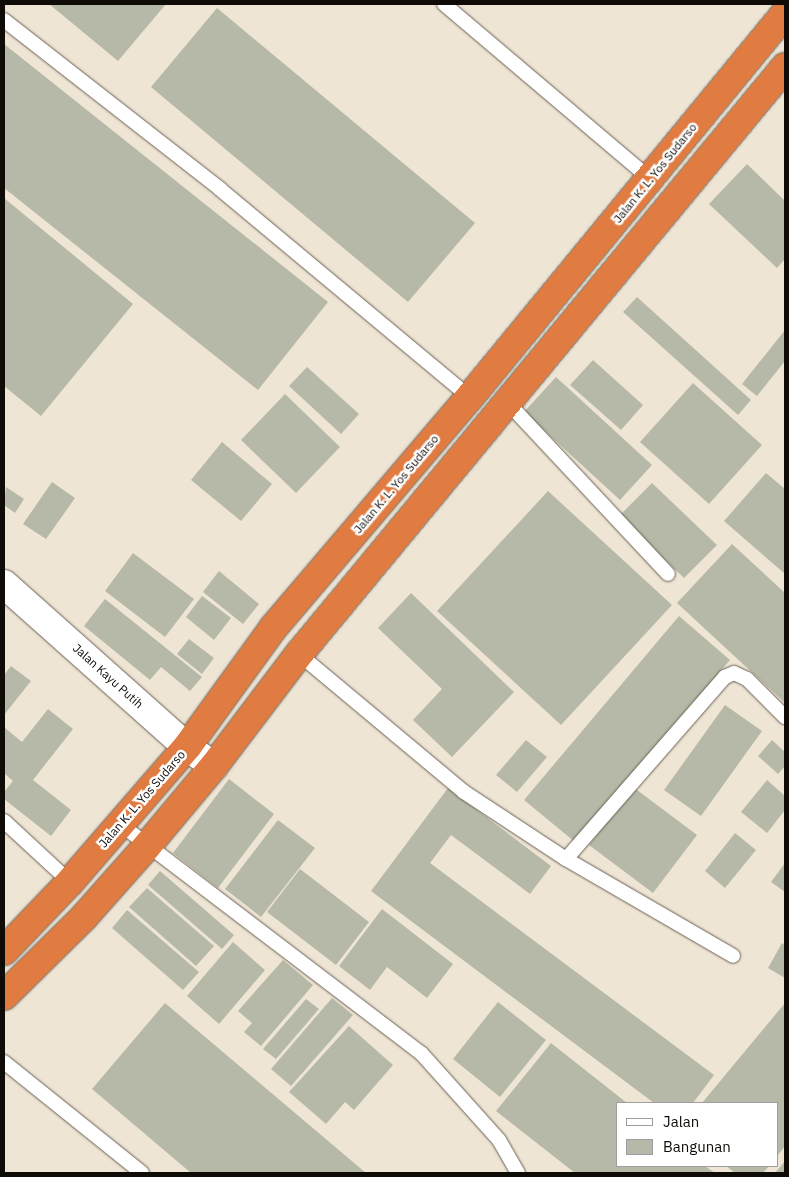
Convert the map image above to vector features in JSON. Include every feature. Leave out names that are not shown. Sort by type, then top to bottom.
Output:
[{"type":"highway","name":"Jalan K. L. Yos Sudarso","points":[[4,951],[70,882],[187,747],[274,627],[470,397],[785,14]]},
{"type":"highway","points":[[4,996],[84,917],[147,846],[214,766],[299,654],[785,67]]},
{"type":"street","name":"Jalan Kayu Putih","points":[[4,584],[187,747],[214,766]]},
{"type":"lane","points":[[444,4],[650,179]]},
{"type":"lane","points":[[4,20],[220,189],[470,397]]},
{"type":"lane","points":[[508,403],[668,574]]},
{"type":"lane","points":[[299,654],[464,792],[566,859],[734,956]]},
{"type":"lane","points":[[566,859],[725,678],[734,673],[747,679],[785,717]]},
{"type":"lane","points":[[4,821],[70,882]]},
{"type":"lane","points":[[120,824],[421,1053],[499,1140],[518,1173]]},
{"type":"lane","points":[[4,1062],[142,1173]]},
{"type":"building","points":[[49,4],[166,4],[118,61]]},
{"type":"building","points":[[217,8],[475,223],[408,302],[151,87]]},
{"type":"building","points":[[4,44],[328,302],[258,390],[4,188]]},
{"type":"building","points":[[747,164],[785,201],[785,259],[777,268],[709,204]]},
{"type":"building","points":[[4,198],[133,304],[41,416],[4,386]]},
{"type":"building","points":[[637,297],[751,400],[738,415],[623,312]]},
{"type":"building","points":[[785,330],[785,361],[757,396],[742,384]]},
{"type":"building","points":[[593,360],[643,405],[621,430],[570,385]]},
{"type":"building","points":[[307,367],[359,414],[341,434],[289,386]]},
{"type":"building","points":[[556,377],[652,465],[620,500],[524,412]]},
{"type":"building","points":[[693,383],[762,445],[709,504],[640,442]]},
{"type":"building","points":[[285,394],[340,447],[296,493],[241,440]]},
{"type":"building","points":[[222,442],[272,484],[241,521],[191,480]]},
{"type":"building","points":[[766,473],[785,489],[785,574],[724,521]]},
{"type":"building","points":[[52,482],[75,498],[46,539],[23,524]]},
{"type":"building","points":[[652,483],[717,545],[684,578],[619,516]]},
{"type":"building","points":[[6,487],[24,499],[15,513],[4,505]]},
{"type":"building","points":[[548,491],[672,605],[561,725],[437,611]]},
{"type":"building","points":[[732,544],[785,593],[785,703],[677,603]]},
{"type":"building","points":[[133,553],[194,599],[165,637],[105,591]]},
{"type":"building","points":[[219,571],[259,604],[243,624],[203,592]]},
{"type":"building","points":[[411,593],[514,692],[452,757],[413,720],[442,689],[378,628]]},
{"type":"building","points":[[202,596],[231,618],[214,640],[186,617]]},
{"type":"building","points":[[105,599],[202,677],[190,691],[161,667],[150,680],[84,626]]},
{"type":"building","points":[[679,616],[730,660],[575,842],[524,800]]},
{"type":"building","points":[[189,639],[214,658],[202,674],[177,654]]},
{"type":"building","points":[[11,666],[31,681],[4,715],[4,675]]},
{"type":"building","points":[[725,705],[762,731],[701,816],[664,790]]},
{"type":"building","points":[[48,709],[73,729],[33,780],[71,810],[51,836],[4,799],[4,792],[13,781],[4,773],[4,727],[22,742]]},
{"type":"building","points":[[526,740],[547,757],[517,792],[496,775]]},
{"type":"building","points":[[772,740],[785,752],[785,766],[778,774],[758,756]]},
{"type":"building","points":[[229,779],[274,814],[218,888],[173,853]]},
{"type":"building","points":[[767,780],[785,796],[785,810],[767,833],[741,812]]},
{"type":"building","points":[[633,787],[697,835],[653,893],[589,845]]},
{"type":"building","points":[[448,788],[551,866],[530,894],[451,835],[430,863],[714,1075],[694,1102],[653,1102],[371,891]]},
{"type":"building","points":[[278,820],[315,848],[261,917],[225,889]]},
{"type":"building","points":[[735,833],[756,850],[725,888],[705,871]]},
{"type":"building","points":[[785,863],[785,892],[771,882]]},
{"type":"building","points":[[300,869],[369,922],[336,965],[267,912]]},
{"type":"building","points":[[160,871],[234,935],[222,949],[148,885]]},
{"type":"building","points":[[147,888],[214,946],[196,966],[129,907]]},
{"type":"building","points":[[382,909],[453,964],[427,998],[387,967],[370,990],[339,966]]},
{"type":"building","points":[[127,910],[199,972],[183,990],[112,928]]},
{"type":"building","points":[[233,942],[265,970],[219,1024],[187,996]]},
{"type":"building","points":[[782,943],[785,945],[785,978],[768,968]]},
{"type":"building","points":[[283,960],[313,985],[261,1046],[244,1032],[252,1023],[238,1011]]},
{"type":"building","points":[[332,998],[353,1015],[291,1086],[271,1069]]},
{"type":"building","points":[[306,999],[319,1009],[276,1059],[263,1049]]},
{"type":"building","points":[[498,1002],[546,1040],[500,1097],[453,1059]]},
{"type":"building","points":[[165,1003],[366,1173],[191,1173],[92,1089]]},
{"type":"building","points":[[785,1003],[785,1146],[779,1154],[779,1102],[703,1102]]},
{"type":"building","points":[[349,1026],[393,1065],[354,1110],[345,1102],[326,1124],[289,1092]]},
{"type":"building","points":[[551,1043],[626,1102],[616,1102],[616,1167],[706,1167],[715,1173],[575,1173],[496,1111]]},
{"type":"building","points":[[785,1161],[785,1173],[775,1173]]},
{"type":"building","points":[[727,1167],[768,1167],[763,1173],[735,1173]]}]
